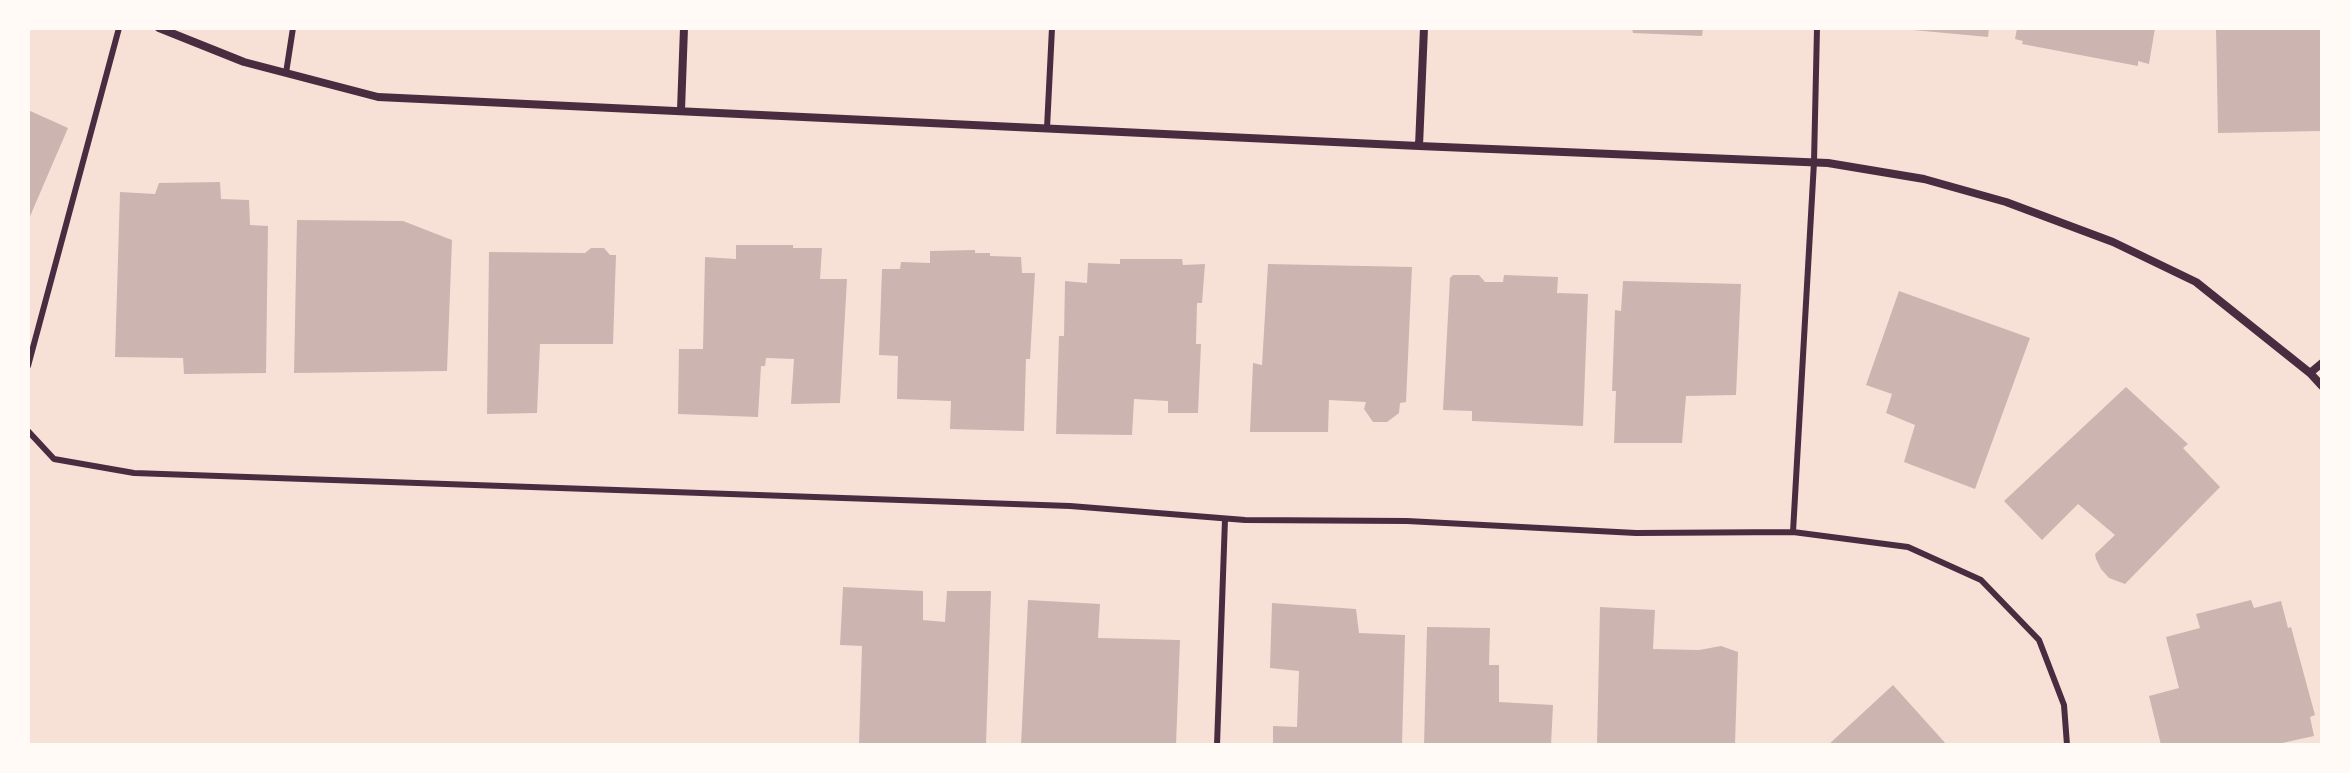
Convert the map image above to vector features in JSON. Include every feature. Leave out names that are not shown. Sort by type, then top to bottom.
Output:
[{"type":"street","points":[[159,28],[244,62],[378,97],[1814,162],[1924,179],[2006,202],[2113,242],[2196,282],[2322,386]]},
{"type":"street","points":[[681,110],[684,28]]},
{"type":"street","points":[[1419,146],[1424,28]]},
{"type":"street","points":[[2310,373],[2322,363]]},
{"type":"lane","points":[[28,366],[119,28]]},
{"type":"lane","points":[[286,73],[293,28]]},
{"type":"lane","points":[[1047,128],[1052,28]]},
{"type":"lane","points":[[1793,532],[1814,162],[1817,28]]},
{"type":"lane","points":[[28,431],[54,459],[134,473],[1070,506],[1225,519],[1407,521],[1636,533],[1793,532],[1908,547],[1981,580],[2039,640],[2064,705],[2067,745]]},
{"type":"lane","points":[[1217,745],[1225,519]]},
{"type":"building","points":[[1632,28],[1703,28],[1702,36],[1633,33]]},
{"type":"building","points":[[1913,28],[1989,28],[1988,37]]},
{"type":"building","points":[[2017,28],[2155,28],[2149,64],[2138,61],[2138,66],[2022,44],[2023,41],[2015,39]]},
{"type":"building","points":[[2216,28],[2322,28],[2322,131],[2218,133]]},
{"type":"building","points":[[28,110],[68,128],[28,221]]},
{"type":"building","points":[[220,182],[221,199],[249,200],[250,225],[268,226],[266,373],[184,374],[183,358],[115,357],[120,192],[155,194],[159,183]]},
{"type":"building","points":[[297,220],[403,221],[452,240],[447,371],[294,373]]},
{"type":"building","points":[[736,245],[822,248],[820,279],[847,279],[840,403],[791,404],[794,359],[766,358],[765,366],[761,366],[758,417],[678,414],[679,349],[703,349],[705,257],[736,259]]},
{"type":"building","points":[[591,248],[604,248],[610,255],[616,255],[613,344],[540,344],[537,413],[487,414],[489,252],[585,253]]},
{"type":"building","points":[[975,250],[975,253],[990,253],[990,256],[1021,257],[1022,273],[1035,273],[1030,359],[1026,359],[1024,431],[950,429],[951,401],[897,399],[898,356],[879,355],[882,269],[900,269],[901,262],[930,263],[930,251]]},
{"type":"building","points":[[1120,259],[1182,259],[1183,265],[1205,264],[1202,303],[1197,303],[1196,344],[1201,344],[1198,413],[1168,413],[1168,401],[1134,399],[1132,435],[1056,434],[1059,336],[1064,336],[1065,281],[1087,283],[1088,263],[1120,264]]},
{"type":"building","points":[[1268,264],[1412,267],[1406,402],[1400,403],[1399,413],[1387,422],[1373,422],[1364,409],[1366,402],[1329,400],[1328,432],[1250,432],[1253,363],[1262,365]]},
{"type":"building","points":[[1453,275],[1479,275],[1485,282],[1503,282],[1504,275],[1558,277],[1557,293],[1588,294],[1583,426],[1472,421],[1472,411],[1443,410],[1450,278]]},
{"type":"building","points":[[1623,281],[1741,284],[1736,395],[1686,396],[1682,443],[1614,443],[1615,310],[1621,311]]},
{"type":"building","points":[[1899,291],[2030,338],[1975,489],[1904,462],[1915,425],[1886,413],[1892,394],[1866,385]]},
{"type":"building","points":[[2126,387],[2188,444],[2183,448],[2220,487],[2125,584],[2109,578],[2096,559],[2095,554],[2115,535],[2078,504],[2042,540],[2004,501]]},
{"type":"building","points":[[843,587],[923,591],[923,620],[945,622],[947,591],[991,591],[986,745],[859,745],[862,646],[840,645]]},
{"type":"building","points":[[1028,600],[1100,604],[1098,638],[1180,640],[1176,745],[1021,745]]},
{"type":"building","points":[[2251,600],[2254,608],[2281,601],[2315,715],[2310,717],[2314,736],[2273,745],[2161,745],[2149,696],[2179,688],[2166,637],[2200,628],[2196,614]]},
{"type":"building","points":[[1272,603],[1356,609],[1359,633],[1405,635],[1402,745],[1273,745],[1273,726],[1297,727],[1299,671],[1270,668]]},
{"type":"building","points":[[1600,607],[1655,610],[1653,649],[1699,650],[1721,646],[1738,652],[1735,745],[1597,745]]},
{"type":"building","points":[[1427,627],[1490,628],[1489,665],[1499,665],[1499,702],[1553,705],[1551,745],[1424,745]]},
{"type":"building","points":[[1893,685],[1947,745],[1828,745]]}]
